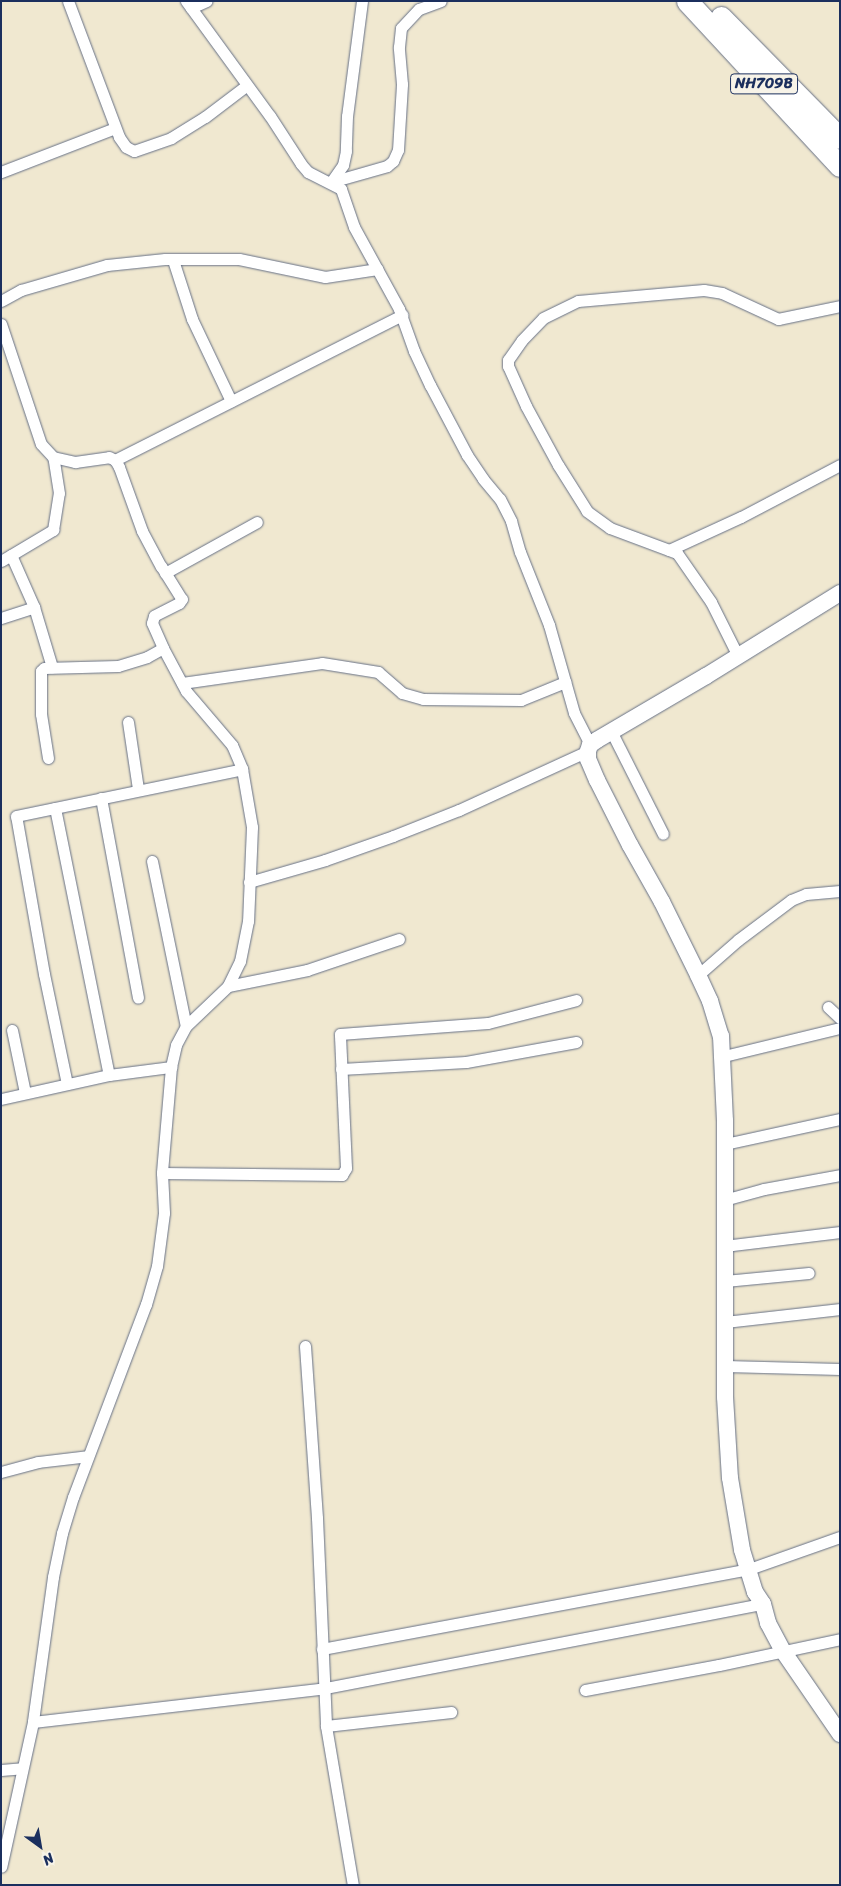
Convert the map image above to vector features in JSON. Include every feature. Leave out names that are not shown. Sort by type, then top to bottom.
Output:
[{"type":"highway","name":"NH709B","points":[[687,1],[840,166]]},
{"type":"highway","name":"NH709B","points":[[705,1],[840,138]]},
{"type":"street","points":[[68,1],[115,128],[126,147],[134,151],[171,138],[205,117],[246,86]]},
{"type":"street","points":[[207,1],[189,5],[246,86],[270,116],[300,164],[308,172],[331,182],[341,189],[354,227],[402,315],[414,351],[434,393],[467,455],[483,480],[500,499],[549,625],[574,713],[589,748],[588,759],[597,780],[662,902],[698,975],[717,1020],[724,1056],[725,1366],[730,1478],[742,1550],[755,1592],[763,1604],[768,1623],[784,1651],[840,1734]]},
{"type":"street","points":[[331,182],[343,165],[346,151],[347,116],[362,1]]},
{"type":"street","points":[[331,182],[387,166],[393,161],[398,150],[402,84],[399,47],[401,28],[418,9],[441,1]]},
{"type":"street","points":[[1,172],[115,128]]},
{"type":"street","points":[[1,301],[21,290],[106,266],[173,260],[239,259],[325,277],[377,269]]},
{"type":"street","points":[[173,260],[192,319],[231,400]]},
{"type":"street","points":[[738,656],[711,602],[677,554],[610,528],[587,511],[558,465],[519,392],[508,366],[511,353],[544,318],[578,301],[704,290],[728,295],[778,319],[840,306]]},
{"type":"street","points":[[1,324],[41,444],[54,457],[74,462],[109,458],[115,460],[402,315]]},
{"type":"street","points":[[52,667],[34,607],[6,558],[53,530],[59,493],[54,457]]},
{"type":"street","points":[[1,1868],[33,1722],[53,1577],[62,1533],[88,1456],[146,1304],[157,1266],[164,1213],[162,1173],[170,1067],[176,1046],[186,1026],[228,986],[243,949],[248,920],[252,827],[242,769],[228,738],[182,683],[163,648],[152,618],[179,603],[182,598],[165,573],[142,531],[115,460]]},
{"type":"street","points":[[669,550],[741,517],[840,465]]},
{"type":"street","points":[[165,573],[256,522]]},
{"type":"street","points":[[249,882],[325,860],[393,836],[458,810],[589,748],[611,731],[840,593]]},
{"type":"street","points":[[1,618],[34,607]]},
{"type":"street","points":[[48,758],[40,697],[41,671],[44,668],[118,666],[147,657],[163,648]]},
{"type":"street","points":[[182,683],[322,662],[378,672],[402,693],[423,700],[521,700],[565,682]]},
{"type":"street","points":[[128,722],[138,790]]},
{"type":"street","points":[[611,731],[663,834]]},
{"type":"street","points":[[67,1084],[44,974],[16,816],[242,769]]},
{"type":"street","points":[[101,798],[138,998]]},
{"type":"street","points":[[55,808],[109,1075]]},
{"type":"street","points":[[152,861],[186,1026]]},
{"type":"street","points":[[698,975],[745,934],[791,900],[806,894],[840,891]]},
{"type":"street","points":[[228,986],[307,970],[399,939]]},
{"type":"street","points":[[162,1173],[342,1175],[346,1168],[340,1034],[488,1024],[576,1000]]},
{"type":"street","points":[[828,1007],[840,1018]]},
{"type":"street","points":[[724,1056],[840,1028]]},
{"type":"street","points":[[12,1030],[25,1093]]},
{"type":"street","points":[[341,1069],[466,1062],[576,1042]]},
{"type":"street","points":[[1,1099],[109,1075],[170,1067]]},
{"type":"street","points":[[725,1144],[840,1119]]},
{"type":"street","points":[[724,1200],[764,1188],[840,1175]]},
{"type":"street","points":[[724,1246],[840,1232]]},
{"type":"street","points":[[725,1281],[809,1273]]},
{"type":"street","points":[[725,1322],[840,1309]]},
{"type":"street","points":[[305,1346],[317,1518],[326,1726],[353,1885]]},
{"type":"street","points":[[725,1366],[840,1368]]},
{"type":"street","points":[[1,1472],[38,1462],[88,1456]]},
{"type":"street","points":[[322,1648],[748,1569],[840,1537]]},
{"type":"street","points":[[33,1722],[325,1688],[763,1604]]},
{"type":"street","points":[[586,1690],[840,1639]]},
{"type":"street","points":[[326,1726],[451,1712]]},
{"type":"street","points":[[1,1770],[22,1768]]}]
